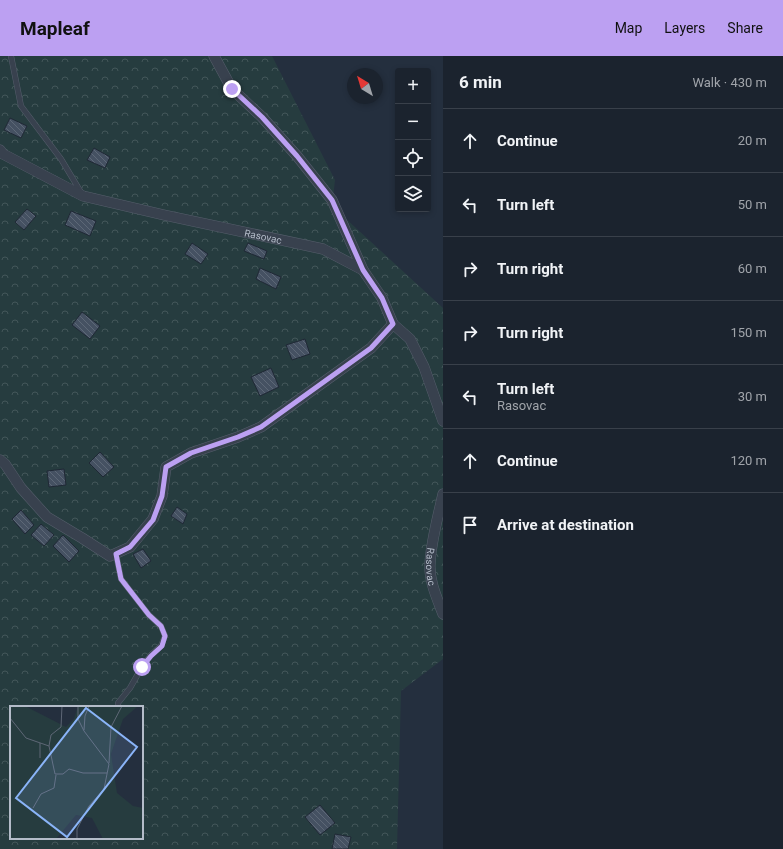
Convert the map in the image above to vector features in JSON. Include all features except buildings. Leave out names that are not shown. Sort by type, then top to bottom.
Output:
[{"type":"street","points":[[214,56],[232,89],[262,117],[297,156],[332,200],[363,270]]},
{"type":"street","name":"Rasovac","points":[[0,150],[3,154],[83,196],[179,219],[323,249],[363,270],[382,298],[393,324],[410,339],[424,367],[443,421]]},
{"type":"street","points":[[0,460],[5,464],[21,488],[47,517],[110,556],[116,554],[130,547],[153,520],[162,496],[166,467],[191,453],[238,437],[261,427],[371,348],[393,324]]},
{"type":"street","name":"Rasovac","points":[[443,494],[432,544],[430,565],[433,587],[443,614]]},
{"type":"lane","points":[[11,56],[21,106],[61,159],[83,196]]},
{"type":"lane","points":[[116,554],[121,579],[149,615],[161,626],[165,636],[162,646],[142,667],[130,688],[118,703],[118,706]]},
{"type":"green space","points":[[0,56],[272,56],[335,180],[332,206],[443,308],[443,659],[401,691],[397,849],[0,849]]},
{"type":"route","points":[[142,667],[162,646],[165,636],[161,626],[149,615],[121,579],[116,554],[130,547],[153,520],[162,496],[166,467],[191,453],[238,437],[261,427],[371,348],[393,324],[382,298],[363,270],[332,200],[297,156],[262,117],[232,89]]}]
